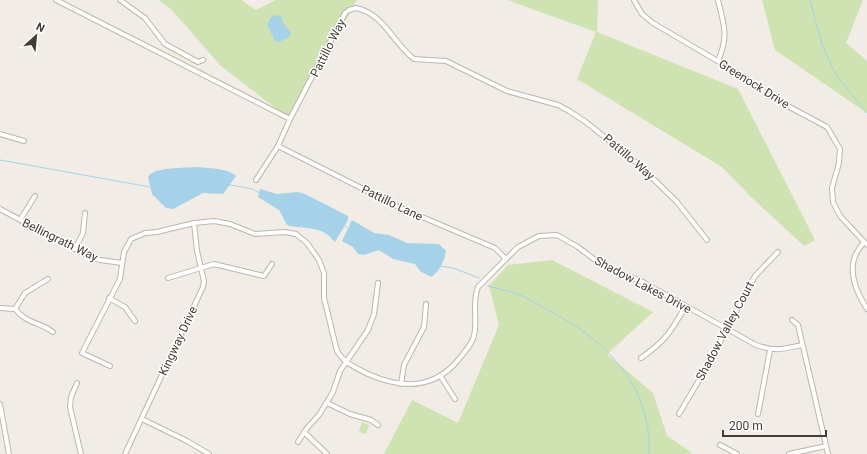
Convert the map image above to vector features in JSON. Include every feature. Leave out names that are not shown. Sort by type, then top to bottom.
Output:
[{"type":"street","points":[[56,0],[290,119],[278,146],[256,180]]},
{"type":"street","points":[[120,0],[145,18],[165,44],[198,62],[203,60]]},
{"type":"street","name":"Greenock Drive","points":[[634,0],[642,14],[653,23],[744,76],[769,96],[827,126],[840,149],[839,163],[832,188],[833,202],[840,216],[865,244]]},
{"type":"street","points":[[718,0],[726,32],[725,45],[718,61]]},
{"type":"street","name":"Pattillo Way","points":[[290,119],[346,13],[352,8],[359,8],[385,27],[414,59],[450,62],[507,91],[558,105],[569,111],[638,164],[677,202],[707,240]]},
{"type":"street","points":[[0,134],[24,141]]},
{"type":"street","name":"Pattillo Lane","points":[[278,146],[401,208],[495,248],[506,259]]},
{"type":"street","points":[[20,220],[34,196]]},
{"type":"street","name":"Bellingrath Way","points":[[0,209],[75,249],[100,260],[122,263]]},
{"type":"street","points":[[75,249],[83,233],[85,213]]},
{"type":"street","name":"Shadow Lakes Drive","points":[[110,366],[82,352],[120,279],[126,246],[136,236],[194,223],[214,221],[230,224],[255,234],[285,232],[296,234],[302,238],[313,251],[322,266],[324,273],[323,291],[325,304],[337,351],[346,361],[384,381],[401,384],[415,384],[441,377],[453,366],[474,337],[475,296],[478,288],[518,247],[539,236],[556,236],[578,247],[603,266],[643,282],[685,307],[770,350]]},
{"type":"street","name":"Kingway Drive","points":[[125,454],[203,287],[204,281],[194,223]]},
{"type":"street","points":[[865,244],[854,258],[852,271],[858,295],[867,309]]},
{"type":"street","name":"Shadow Valley Court","points":[[679,414],[685,407],[755,276],[778,252]]},
{"type":"street","points":[[168,278],[201,267],[221,264],[238,270],[264,276],[272,264]]},
{"type":"street","points":[[15,309],[25,293],[48,279]]},
{"type":"street","points":[[298,442],[304,432],[315,422],[327,403],[333,392],[340,371],[371,324],[378,283]]},
{"type":"street","points":[[109,298],[125,307],[135,321]]},
{"type":"street","points":[[401,384],[404,365],[424,327],[426,304]]},
{"type":"street","points":[[641,358],[658,347],[670,334],[685,307]]},
{"type":"street","points":[[0,308],[15,309],[24,319],[48,328],[53,332]]},
{"type":"street","points":[[792,320],[798,325],[828,454]]},
{"type":"street","points":[[758,414],[770,350],[802,345]]},
{"type":"street","points":[[441,377],[455,399]]},
{"type":"street","points":[[77,383],[71,397],[70,407],[81,454]]},
{"type":"street","points":[[327,403],[350,414],[371,420],[378,425]]},
{"type":"street","points":[[0,404],[9,454]]},
{"type":"street","points":[[142,419],[210,454]]},
{"type":"street","points":[[304,432],[327,454]]},
{"type":"street","points":[[720,445],[737,454]]},
{"type":"street","points":[[789,454],[826,446]]},
{"type":"green space","points":[[159,0],[241,0],[256,10],[276,0],[357,0],[291,120],[221,66],[172,10]]},
{"type":"green space","points":[[507,0],[598,0],[597,32],[738,89],[815,240],[804,246],[750,196],[722,167],[577,79],[596,32]]},
{"type":"green space","points":[[762,0],[863,0],[846,43],[867,61],[867,113],[775,50]]},
{"type":"green space","points":[[552,260],[653,312],[607,354],[653,393],[667,436],[691,452],[690,454],[384,454],[412,400],[458,423],[499,325],[489,286],[508,265]]},
{"type":"green space","points":[[362,422],[369,425],[366,434],[359,432]]},
{"type":"water","points":[[277,15],[282,17],[282,21],[291,33],[289,37],[279,42],[275,41],[267,25],[271,17]]},
{"type":"water","points":[[196,167],[228,171],[236,176],[223,194],[203,193],[173,209],[166,208],[152,194],[148,177],[151,174],[162,170]]},
{"type":"water","points":[[260,189],[277,194],[298,192],[305,194],[348,216],[348,220],[335,242],[324,232],[319,230],[287,225],[279,210],[258,197]]},
{"type":"water","points":[[352,220],[374,233],[389,235],[407,243],[439,244],[446,251],[441,266],[431,277],[420,271],[415,264],[393,259],[379,250],[364,255],[358,254],[353,247],[342,241]]},
{"type":"waterway","points":[[810,0],[822,45],[836,75],[867,113]]},
{"type":"waterway","points":[[0,160],[150,187]]},
{"type":"waterway","points":[[230,185],[253,189],[259,193]]},
{"type":"waterway","points":[[440,266],[453,268],[479,278]]},
{"type":"waterway","points":[[488,286],[524,297],[590,336],[607,351],[622,368],[634,386],[643,407],[648,429],[649,454]]}]
